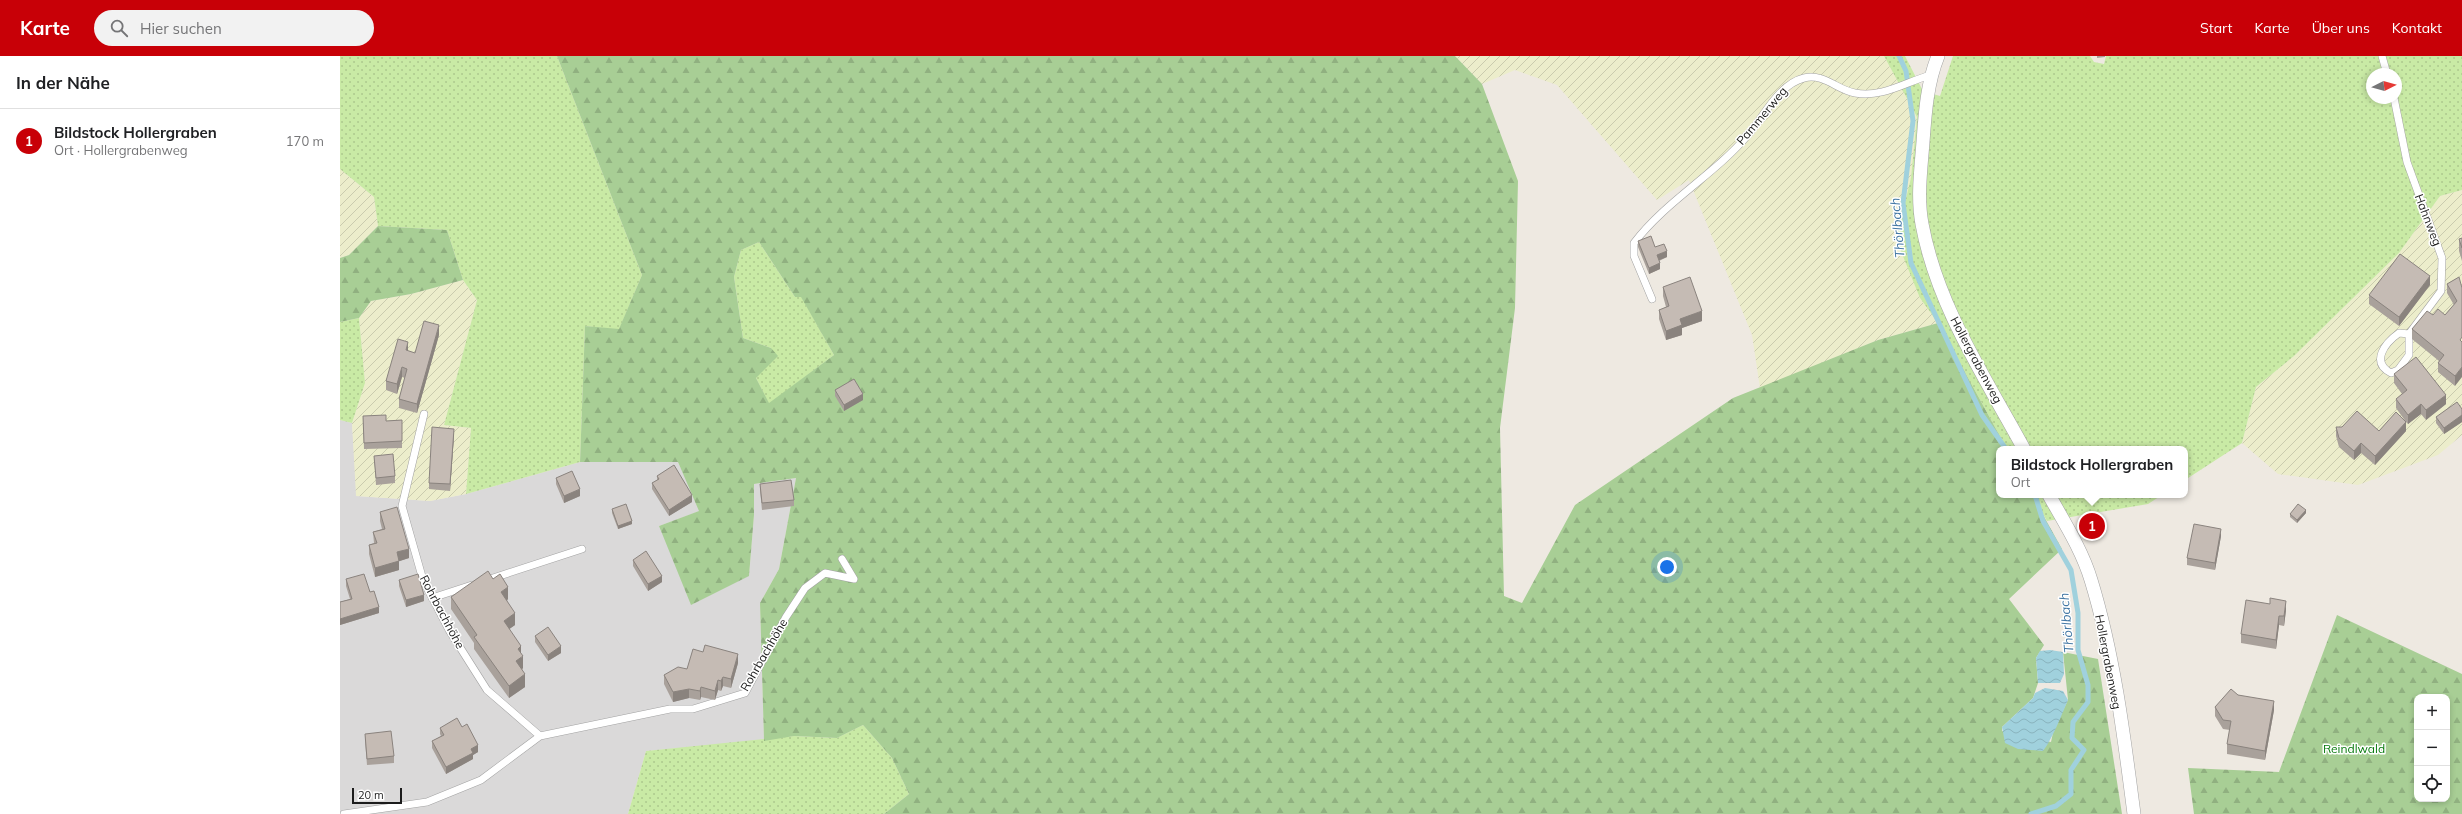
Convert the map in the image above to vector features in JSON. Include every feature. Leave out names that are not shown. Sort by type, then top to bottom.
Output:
[{"type":"street","name":"Hollergrabenweg","points":[[1938,56],[1931,75],[1920,184],[1922,222],[1931,263],[1957,328],[2022,446]]},
{"type":"street","name":"Hollergrabenweg","points":[[2051,498],[2076,544],[2091,579],[2109,655],[2134,814]]},
{"type":"lane","points":[[2382,56],[2385,68]]},
{"type":"lane","name":"Pammerweg","points":[[1652,299],[1634,256],[1634,243],[1658,217],[1748,136],[1788,84],[1803,78],[1816,76],[1854,93],[1882,94],[1903,84],[1931,75]]},
{"type":"lane","name":"Hahnweg","points":[[2395,104],[2407,162],[2442,258],[2440,291],[2409,334]]},
{"type":"lane","points":[[2399,333],[2409,334],[2409,355],[2398,370],[2391,373],[2384,369],[2380,360],[2382,349],[2388,341],[2399,333]]},
{"type":"lane","name":"Rohrbachhöhe","points":[[424,414],[402,506],[423,580],[449,630],[487,690],[540,736]]},
{"type":"lane","points":[[432,598],[582,549]]},
{"type":"lane","name":"Rohrbachhöhe","points":[[344,814],[427,802],[481,780],[540,736],[670,710],[693,709],[745,693],[786,617],[805,588],[825,574],[854,579],[842,559]]},
{"type":"shaded area","points":[[340,420],[352,423],[357,496],[430,501],[466,494],[580,462],[678,462],[700,511],[659,526],[749,576],[754,515],[754,484],[796,478],[779,569],[760,603],[764,741],[646,751],[628,814],[340,814]]},
{"type":"green space","points":[[340,56],[557,56],[642,275],[619,330],[585,326],[580,462],[466,494],[471,428],[444,425],[477,300],[463,280],[447,230],[378,226],[374,197],[340,169]]},
{"type":"green space","points":[[557,56],[1455,56],[1482,84],[1518,181],[1515,308],[1500,428],[1504,596],[1522,603],[1575,505],[1733,398],[1878,340],[1938,323],[2005,446],[1996,446],[1996,498],[2034,498],[2062,549],[2009,599],[2044,645],[2036,658],[2038,683],[2033,698],[2002,727],[2002,731],[2051,742],[2054,728],[2068,700],[2063,652],[2098,659],[2122,814],[884,814],[909,794],[892,758],[863,725],[837,738],[794,736],[764,741],[760,603],[779,569],[796,478],[754,484],[754,515],[749,576],[691,605],[659,526],[699,511],[678,462],[580,462],[585,326],[619,329],[642,275]],"holes":[[[759,242],[795,297],[801,297],[834,355],[769,403],[756,378],[778,356],[771,348],[743,338],[734,277],[741,250]]]},
{"type":"green space","points":[[1455,56],[1884,56],[1917,117],[1911,178],[1920,298],[1938,323],[1878,340],[1760,388],[1752,335],[1689,180],[1657,200],[1557,85],[1515,70],[1482,84]]},
{"type":"green space","points":[[1884,56],[1905,56],[1923,91],[1940,96],[1953,56],[2090,56],[2094,62],[2104,64],[2106,56],[2462,56],[2462,190],[2440,196],[2399,253],[2294,356],[2256,387],[2242,443],[2188,478],[2188,446],[2005,446],[1938,323],[1920,298],[1896,239],[1911,178],[1917,117]]},
{"type":"green space","points":[[340,169],[374,197],[378,226],[349,255],[340,258]]},
{"type":"green space","points":[[2462,190],[2462,435],[2438,455],[2358,485],[2278,474],[2242,443],[2256,387],[2294,356],[2399,253],[2440,196]]},
{"type":"green space","points":[[378,226],[447,230],[463,280],[411,294],[371,301],[359,318],[340,322],[340,258],[349,255]]},
{"type":"green space","points":[[759,242],[795,297],[801,296],[834,355],[769,404],[756,378],[771,348],[743,338],[734,277],[741,250]]},
{"type":"green space","points":[[463,280],[477,300],[444,425],[471,428],[466,494],[430,501],[356,496],[352,423],[365,383],[359,318],[371,301],[411,294]]},
{"type":"green space","points":[[359,318],[365,383],[352,423],[340,420],[340,322]]},
{"type":"green space","points":[[2034,498],[2157,498],[2148,504],[2047,521]]},
{"type":"green space","name":"Reindlwald","points":[[2337,615],[2462,674],[2462,814],[2194,814],[2188,768],[2279,772]]},
{"type":"green space","points":[[863,725],[892,758],[909,794],[884,814],[628,814],[646,751],[794,736],[837,738]]},
{"type":"water","points":[[2050,650],[2063,652],[2064,674],[2060,683],[2038,683],[2036,658],[2040,651]]},
{"type":"water","points":[[2045,688],[2063,691],[2068,700],[2053,734],[2043,751],[2018,749],[2005,743],[2002,727],[2033,698],[2035,693]]},
{"type":"building","points":[[1651,236],[1655,247],[1664,244],[1667,251],[1657,255],[1660,263],[1649,268],[1638,241]]},
{"type":"building","points":[[2462,238],[2462,248],[2459,239]]},
{"type":"building","points":[[2400,254],[2430,276],[2399,317],[2369,295]]},
{"type":"building","points":[[1690,277],[1702,311],[1680,319],[1682,325],[1666,331],[1659,310],[1669,306],[1663,287]]},
{"type":"building","points":[[2459,277],[2462,288],[2462,337],[2460,340],[2462,342],[2462,367],[2455,376],[2438,363],[2444,355],[2412,329],[2427,311],[2433,315],[2438,309],[2445,315],[2457,301],[2447,284]]},
{"type":"building","points":[[424,321],[439,325],[417,404],[399,399],[407,369],[402,367],[397,384],[386,381],[398,339],[408,342],[406,350],[415,353]]},
{"type":"building","points":[[2416,357],[2446,395],[2426,410],[2421,404],[2408,415],[2396,399],[2407,390],[2394,374]]},
{"type":"building","points":[[854,379],[863,394],[844,405],[835,390]]},
{"type":"building","points":[[2457,402],[2462,409],[2462,415],[2444,428],[2436,417]]},
{"type":"building","points":[[2357,411],[2379,431],[2396,412],[2406,422],[2375,456],[2361,443],[2354,451],[2339,438],[2336,427],[2342,427]]},
{"type":"building","points":[[386,415],[386,421],[402,420],[402,441],[364,443],[363,416]]},
{"type":"building","points":[[432,427],[454,429],[450,484],[429,483]]},
{"type":"building","points":[[393,454],[395,476],[376,478],[374,456]]},
{"type":"building","points":[[674,465],[692,495],[669,510],[652,483],[659,479],[657,476]]},
{"type":"building","points":[[572,471],[580,489],[564,496],[556,478]]},
{"type":"building","points":[[791,480],[794,500],[762,503],[760,484]]},
{"type":"building","points":[[626,504],[632,521],[618,526],[612,509]]},
{"type":"building","points":[[2298,504],[2306,510],[2297,520],[2290,514]]},
{"type":"building","points":[[397,507],[409,549],[397,552],[399,561],[375,568],[369,545],[377,543],[373,532],[385,529],[380,512]]},
{"type":"building","points":[[2194,524],[2221,529],[2215,563],[2187,558]]},
{"type":"building","points":[[646,551],[662,576],[648,584],[633,560]]},
{"type":"building","points":[[488,571],[493,579],[500,574],[508,587],[501,592],[515,613],[504,621],[521,646],[518,649],[523,656],[516,661],[525,674],[509,686],[474,637],[477,635],[451,597]]},
{"type":"building","points":[[364,574],[370,592],[374,591],[379,607],[340,619],[340,602],[352,599],[346,579]]},
{"type":"building","points":[[418,574],[424,595],[406,600],[399,580]]},
{"type":"building","points":[[2270,598],[2286,601],[2284,616],[2279,616],[2276,640],[2241,634],[2246,600],[2270,604]]},
{"type":"building","points":[[548,627],[561,646],[548,655],[535,636]]},
{"type":"building","points":[[705,645],[738,654],[731,679],[723,677],[721,681],[718,680],[715,691],[701,687],[700,691],[689,689],[673,692],[664,675],[678,667],[687,669],[693,649],[703,652]]},
{"type":"building","points":[[2231,689],[2238,695],[2274,701],[2265,751],[2227,744],[2231,721],[2223,720],[2215,707]]},
{"type":"building","points":[[457,718],[462,727],[467,724],[478,745],[471,749],[473,753],[446,767],[432,741],[444,735],[440,728]]},
{"type":"building","points":[[391,731],[394,756],[367,759],[365,734]]},
{"type":"waterway","name":"Thörlbach","points":[[1899,56],[1906,71],[1913,121],[1903,203],[1911,263],[1982,415],[2004,446]]},
{"type":"waterway","name":"Thörlbach","points":[[2031,814],[2056,806],[2071,794],[2071,770],[2084,750],[2072,738],[2073,722],[2088,702],[2088,685],[2078,650],[2078,613],[2071,570],[2043,521],[2036,498]]},
{"type":"place","name":"Bildstock Hollergraben","points":[[2092,526]]}]
